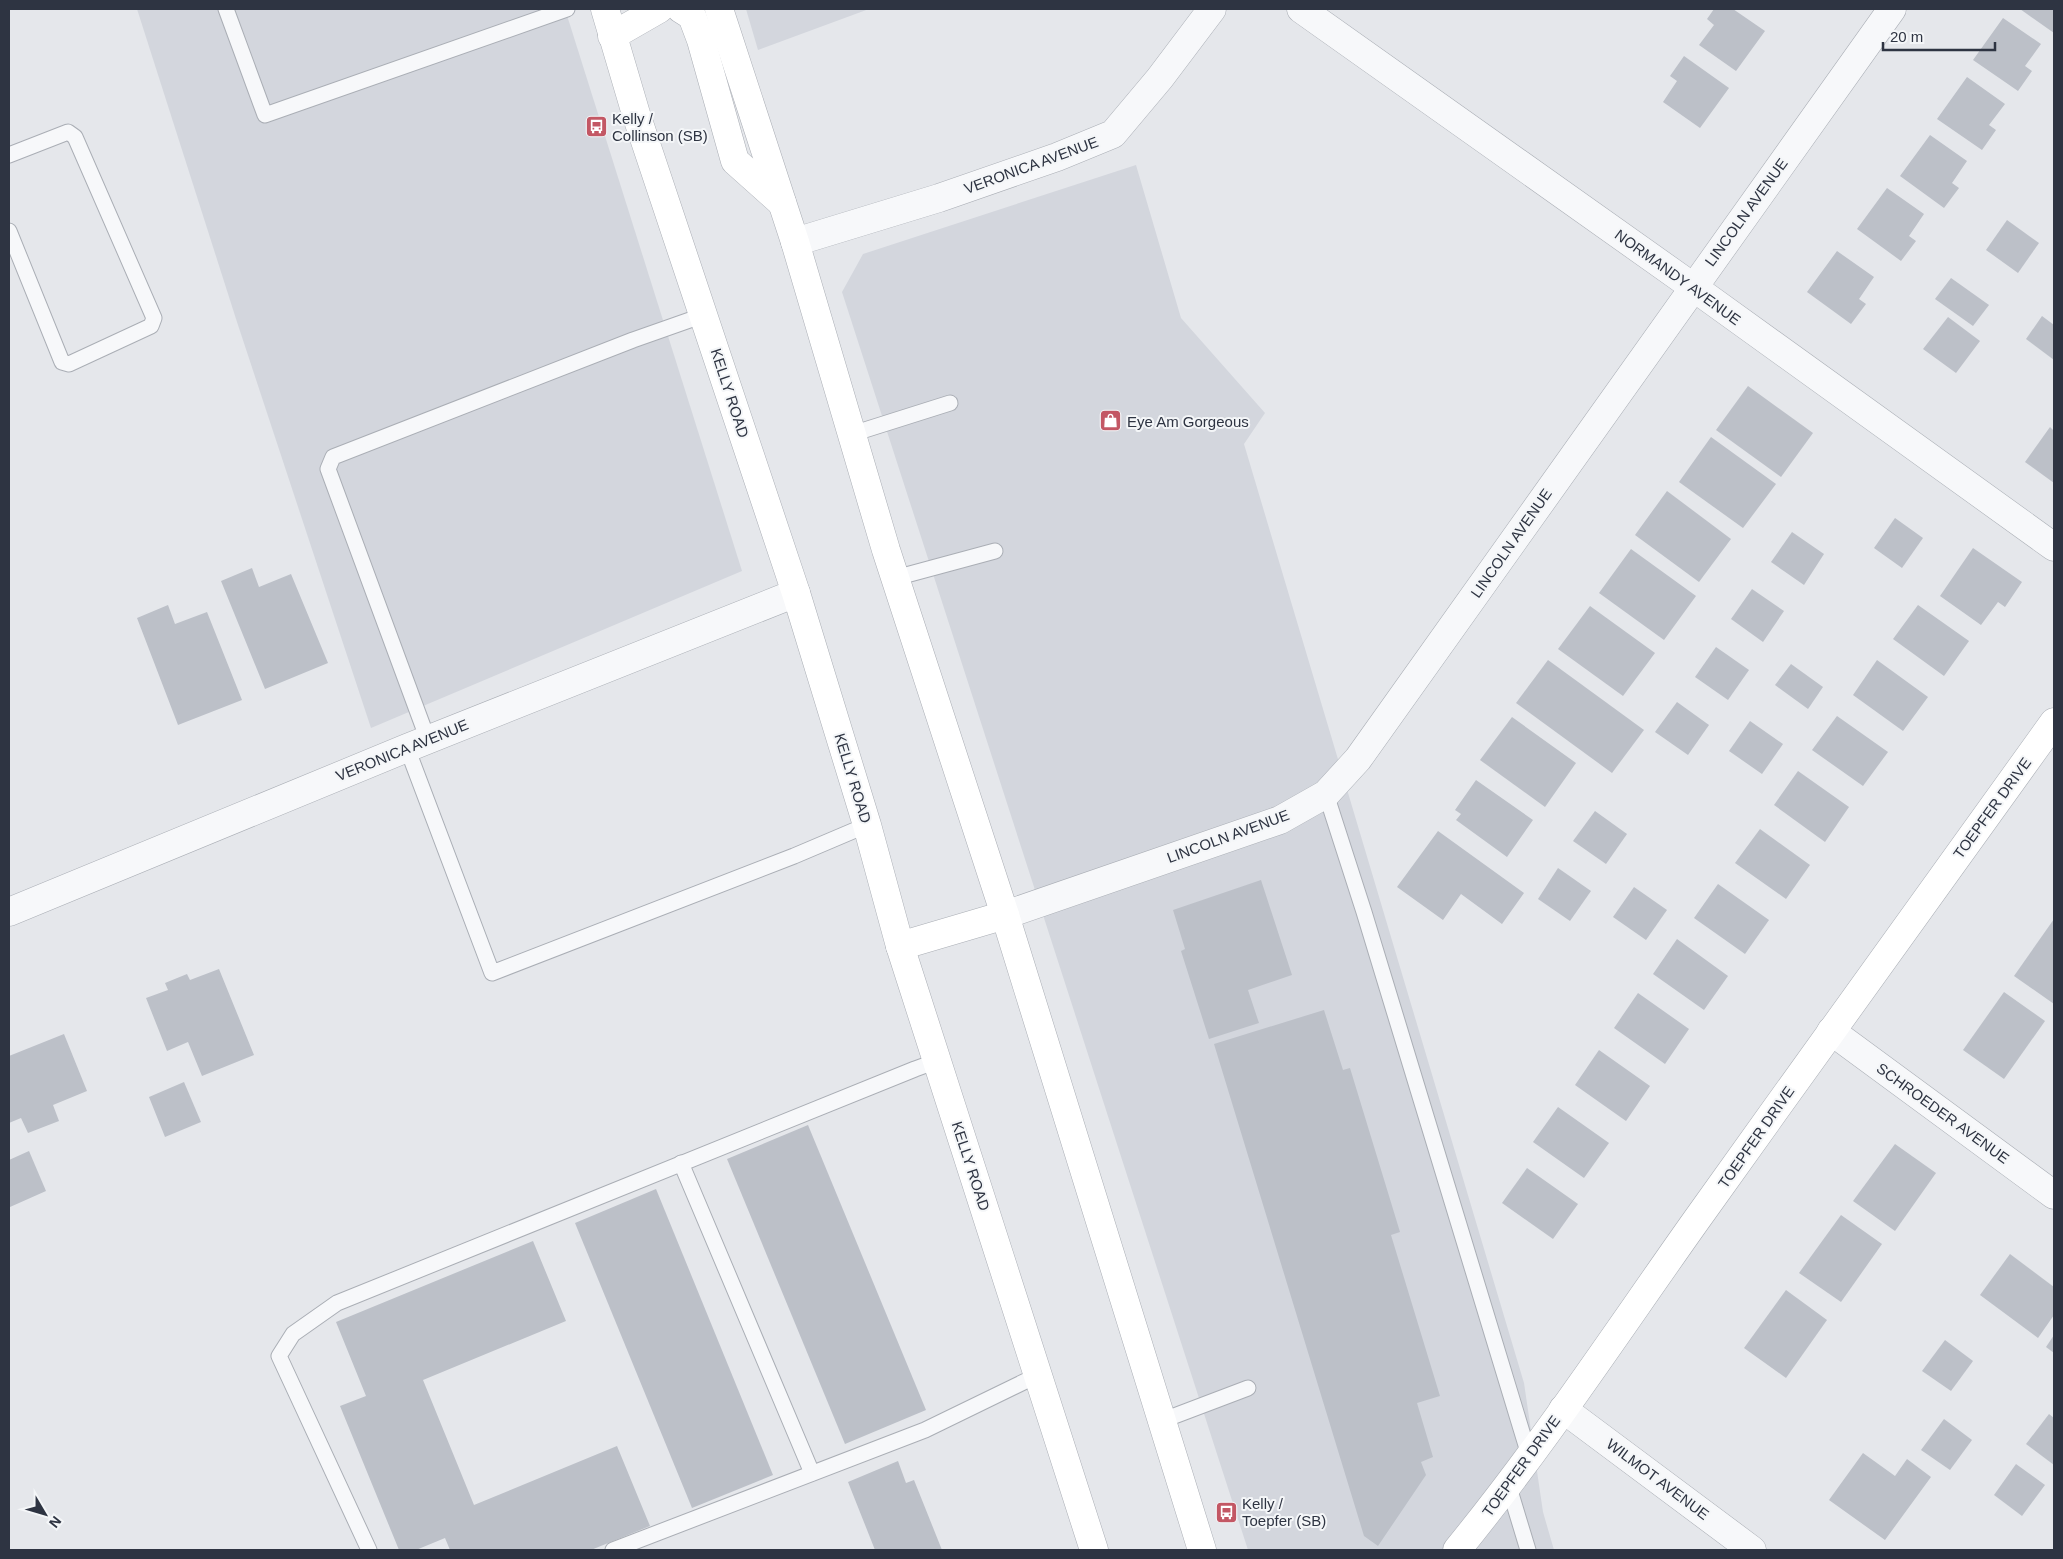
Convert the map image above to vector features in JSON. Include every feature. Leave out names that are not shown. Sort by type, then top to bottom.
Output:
[{"type":"street","name":"KELLY ROAD","points":[[604,9],[639,123],[796,593],[867,825],[900,946],[1094,1550]]},
{"type":"street","points":[[612,36],[659,9]]},
{"type":"street","points":[[681,9],[692,16],[701,40],[736,161],[783,204]]},
{"type":"street","points":[[720,9],[795,242],[895,578],[1006,915],[1202,1550]]},
{"type":"street","name":"VERONICA AVENUE","points":[[795,242],[939,198],[1057,157],[1113,134],[1160,78],[1212,9]]},
{"type":"street","name":"NORMANDY AVENUE","points":[[1300,9],[1693,287],[2054,547]]},
{"type":"street","name":"LINCOLN AVENUE","points":[[1006,915],[1280,820],[1326,794],[1358,759],[1892,9]]},
{"type":"street","name":"VERONICA AVENUE","points":[[9,912],[418,744],[796,593]]},
{"type":"street","name":"TOEPFER DRIVE","points":[[1457,1550],[1563,1409],[1831,1031],[2054,722]]},
{"type":"street","points":[[900,946],[1006,915]]},
{"type":"street","name":"SCHROEDER AVENUE","points":[[1831,1031],[2054,1194]]},
{"type":"street","name":"WILMOT AVENUE","points":[[1563,1409],[1752,1550]]},
{"type":"lane","points":[[226,9],[265,115],[567,9]]},
{"type":"lane","points":[[9,155],[68,132],[75,136],[154,318],[150,326],[69,364],[62,362],[9,231]]},
{"type":"lane","points":[[704,315],[633,340],[333,457],[328,469],[492,973],[794,856],[867,825]]},
{"type":"lane","points":[[852,434],[950,403]]},
{"type":"lane","points":[[895,578],[995,551]]},
{"type":"lane","points":[[1326,794],[1364,912],[1529,1455]]},
{"type":"lane","points":[[369,1550],[279,1356],[293,1334],[336,1303],[810,1111],[937,1062]]},
{"type":"lane","points":[[682,1163],[812,1473]]},
{"type":"lane","points":[[613,1550],[925,1430],[1038,1375]]},
{"type":"lane","points":[[1161,1421],[1248,1388]]},
{"type":"lane","points":[[1508,1484],[1528,1550]]},
{"type":"shaded area","points":[[137,9],[565,9],[742,571],[371,728],[237,322]]},
{"type":"shaded area","points":[[746,9],[869,9],[758,50]]},
{"type":"shaded area","points":[[1136,165],[1181,318],[1265,413],[1244,444],[1524,1383],[1543,1512],[1554,1550],[1248,1550],[842,292],[863,254]]},
{"type":"building","points":[[1714,9],[1733,9],[1765,31],[1736,71],[1699,45],[1714,25],[1707,19]]},
{"type":"building","points":[[2020,9],[2054,9],[2054,33]]},
{"type":"building","points":[[2003,18],[2041,44],[2025,66],[2032,71],[2018,91],[1973,60]]},
{"type":"building","points":[[1684,56],[1729,88],[1700,128],[1663,102],[1677,81],[1670,76]]},
{"type":"building","points":[[1967,77],[2005,104],[1989,125],[1996,130],[1982,150],[1937,119]]},
{"type":"building","points":[[1930,135],[1967,161],[1952,183],[1959,188],[1944,208],[1900,176]]},
{"type":"building","points":[[1887,188],[1924,214],[1909,236],[1916,241],[1901,261],[1857,229]]},
{"type":"building","points":[[2007,220],[2039,243],[2018,273],[1986,250]]},
{"type":"building","points":[[1837,251],[1874,277],[1859,299],[1866,304],[1851,324],[1807,292]]},
{"type":"building","points":[[1951,278],[1989,305],[1973,326],[1935,299]]},
{"type":"building","points":[[2042,316],[2054,325],[2054,360],[2026,339]]},
{"type":"building","points":[[1948,317],[1980,341],[1956,373],[1923,349]]},
{"type":"building","points":[[1748,386],[1813,433],[1781,477],[1716,430]]},
{"type":"building","points":[[2050,427],[2054,431],[2054,483],[2025,462]]},
{"type":"building","points":[[1711,437],[1776,484],[1743,528],[1679,482]]},
{"type":"building","points":[[1667,491],[1731,539],[1699,582],[1635,535]]},
{"type":"building","points":[[1895,518],[1923,538],[1902,568],[1874,548]]},
{"type":"building","points":[[1792,532],[1824,554],[1804,585],[1771,562]]},
{"type":"building","points":[[1973,548],[2022,582],[2005,607],[1998,602],[1981,625],[1940,596]]},
{"type":"building","points":[[1631,549],[1696,596],[1664,640],[1599,593]]},
{"type":"building","points":[[252,568],[259,587],[291,574],[328,663],[265,689],[221,581]]},
{"type":"building","points":[[1752,589],[1784,611],[1763,642],[1731,619]]},
{"type":"building","points":[[168,605],[175,624],[207,612],[242,700],[178,725],[137,618]]},
{"type":"building","points":[[1918,605],[1969,641],[1944,676],[1893,639]]},
{"type":"building","points":[[1590,606],[1655,653],[1623,696],[1558,649]]},
{"type":"building","points":[[1716,647],[1749,670],[1728,700],[1695,677]]},
{"type":"building","points":[[1548,660],[1644,730],[1612,773],[1516,703]]},
{"type":"building","points":[[1877,660],[1928,697],[1903,731],[1853,695]]},
{"type":"building","points":[[1791,664],[1823,687],[1808,709],[1775,685]]},
{"type":"building","points":[[1677,702],[1709,725],[1688,755],[1655,732]]},
{"type":"building","points":[[1837,716],[1888,752],[1863,786],[1812,750]]},
{"type":"building","points":[[1512,717],[1576,763],[1545,807],[1480,760]]},
{"type":"building","points":[[1750,721],[1783,744],[1762,774],[1729,751]]},
{"type":"building","points":[[1798,771],[1849,807],[1825,842],[1774,805]]},
{"type":"building","points":[[1476,780],[1533,820],[1507,857],[1456,820],[1461,814],[1455,810]]},
{"type":"building","points":[[1595,811],[1627,834],[1606,864],[1573,841]]},
{"type":"building","points":[[1760,829],[1810,865],[1786,899],[1735,863]]},
{"type":"building","points":[[1438,831],[1524,893],[1502,924],[1461,894],[1443,920],[1397,887]]},
{"type":"building","points":[[1558,868],[1591,891],[1570,921],[1538,899]]},
{"type":"building","points":[[1261,880],[1292,975],[1248,990],[1259,1023],[1209,1039],[1181,951],[1185,949],[1173,910]]},
{"type":"building","points":[[1718,884],[1769,920],[1745,954],[1694,918]]},
{"type":"building","points":[[1634,887],[1667,910],[1646,940],[1613,917]]},
{"type":"building","points":[[2054,919],[2054,1004],[2014,976]]},
{"type":"building","points":[[1677,939],[1728,976],[1704,1010],[1653,974]]},
{"type":"building","points":[[219,969],[254,1055],[202,1076],[188,1042],[167,1051],[146,998],[168,990],[165,983],[187,974],[190,980]]},
{"type":"building","points":[[2004,992],[2045,1021],[2004,1079],[1963,1050]]},
{"type":"building","points":[[1638,993],[1689,1029],[1665,1064],[1614,1028]]},
{"type":"building","points":[[1324,1010],[1343,1070],[1350,1068],[1400,1232],[1391,1235],[1440,1396],[1417,1403],[1433,1457],[1421,1462],[1426,1475],[1378,1546],[1364,1536],[1214,1044]]},
{"type":"building","points":[[64,1034],[87,1091],[53,1105],[59,1121],[28,1133],[21,1118],[9,1123],[9,1056]]},
{"type":"building","points":[[1599,1050],[1650,1086],[1626,1121],[1575,1085]]},
{"type":"building","points":[[184,1082],[201,1122],[165,1137],[149,1097]]},
{"type":"building","points":[[1558,1107],[1609,1143],[1584,1178],[1533,1142]]},
{"type":"building","points":[[808,1125],[926,1410],[845,1444],[727,1159]]},
{"type":"building","points":[[1895,1144],[1936,1173],[1895,1231],[1853,1201]]},
{"type":"building","points":[[29,1151],[46,1191],[10,1207],[9,1160]]},
{"type":"building","points":[[1527,1168],[1578,1204],[1553,1239],[1502,1203]]},
{"type":"building","points":[[656,1189],[773,1475],[692,1508],[575,1223]]},
{"type":"building","points":[[1841,1215],[1882,1244],[1841,1302],[1799,1273]]},
{"type":"building","points":[[533,1241],[566,1321],[423,1380],[474,1505],[617,1446],[650,1526],[591,1550],[450,1550],[445,1538],[416,1550],[399,1550],[340,1406],[366,1396],[336,1322]]},
{"type":"building","points":[[2010,1254],[2054,1287],[2054,1315],[2038,1338],[1980,1295]]},
{"type":"building","points":[[1786,1290],[1827,1320],[1786,1378],[1744,1348]]},
{"type":"building","points":[[2054,1335],[2054,1353],[2046,1347]]},
{"type":"building","points":[[1945,1340],[1973,1361],[1951,1391],[1922,1371]]},
{"type":"building","points":[[2049,1414],[2054,1418],[2054,1465],[2026,1444]]},
{"type":"building","points":[[1944,1419],[1972,1440],[1950,1470],[1921,1450]]},
{"type":"building","points":[[1863,1453],[1895,1476],[1907,1459],[1931,1477],[1885,1540],[1829,1500]]},
{"type":"building","points":[[898,1461],[906,1483],[914,1480],[942,1550],[875,1550],[848,1482]]},
{"type":"building","points":[[2016,1464],[2045,1485],[2022,1516],[1994,1495]]},
{"type":"place","name":"Kelly / Collinson (SB)","points":[[596,127]]},
{"type":"place","name":"Eye Am Gorgeous","points":[[1111,421]]},
{"type":"place","name":"Kelly / Toepfer (SB)","points":[[1226,1512]]}]
